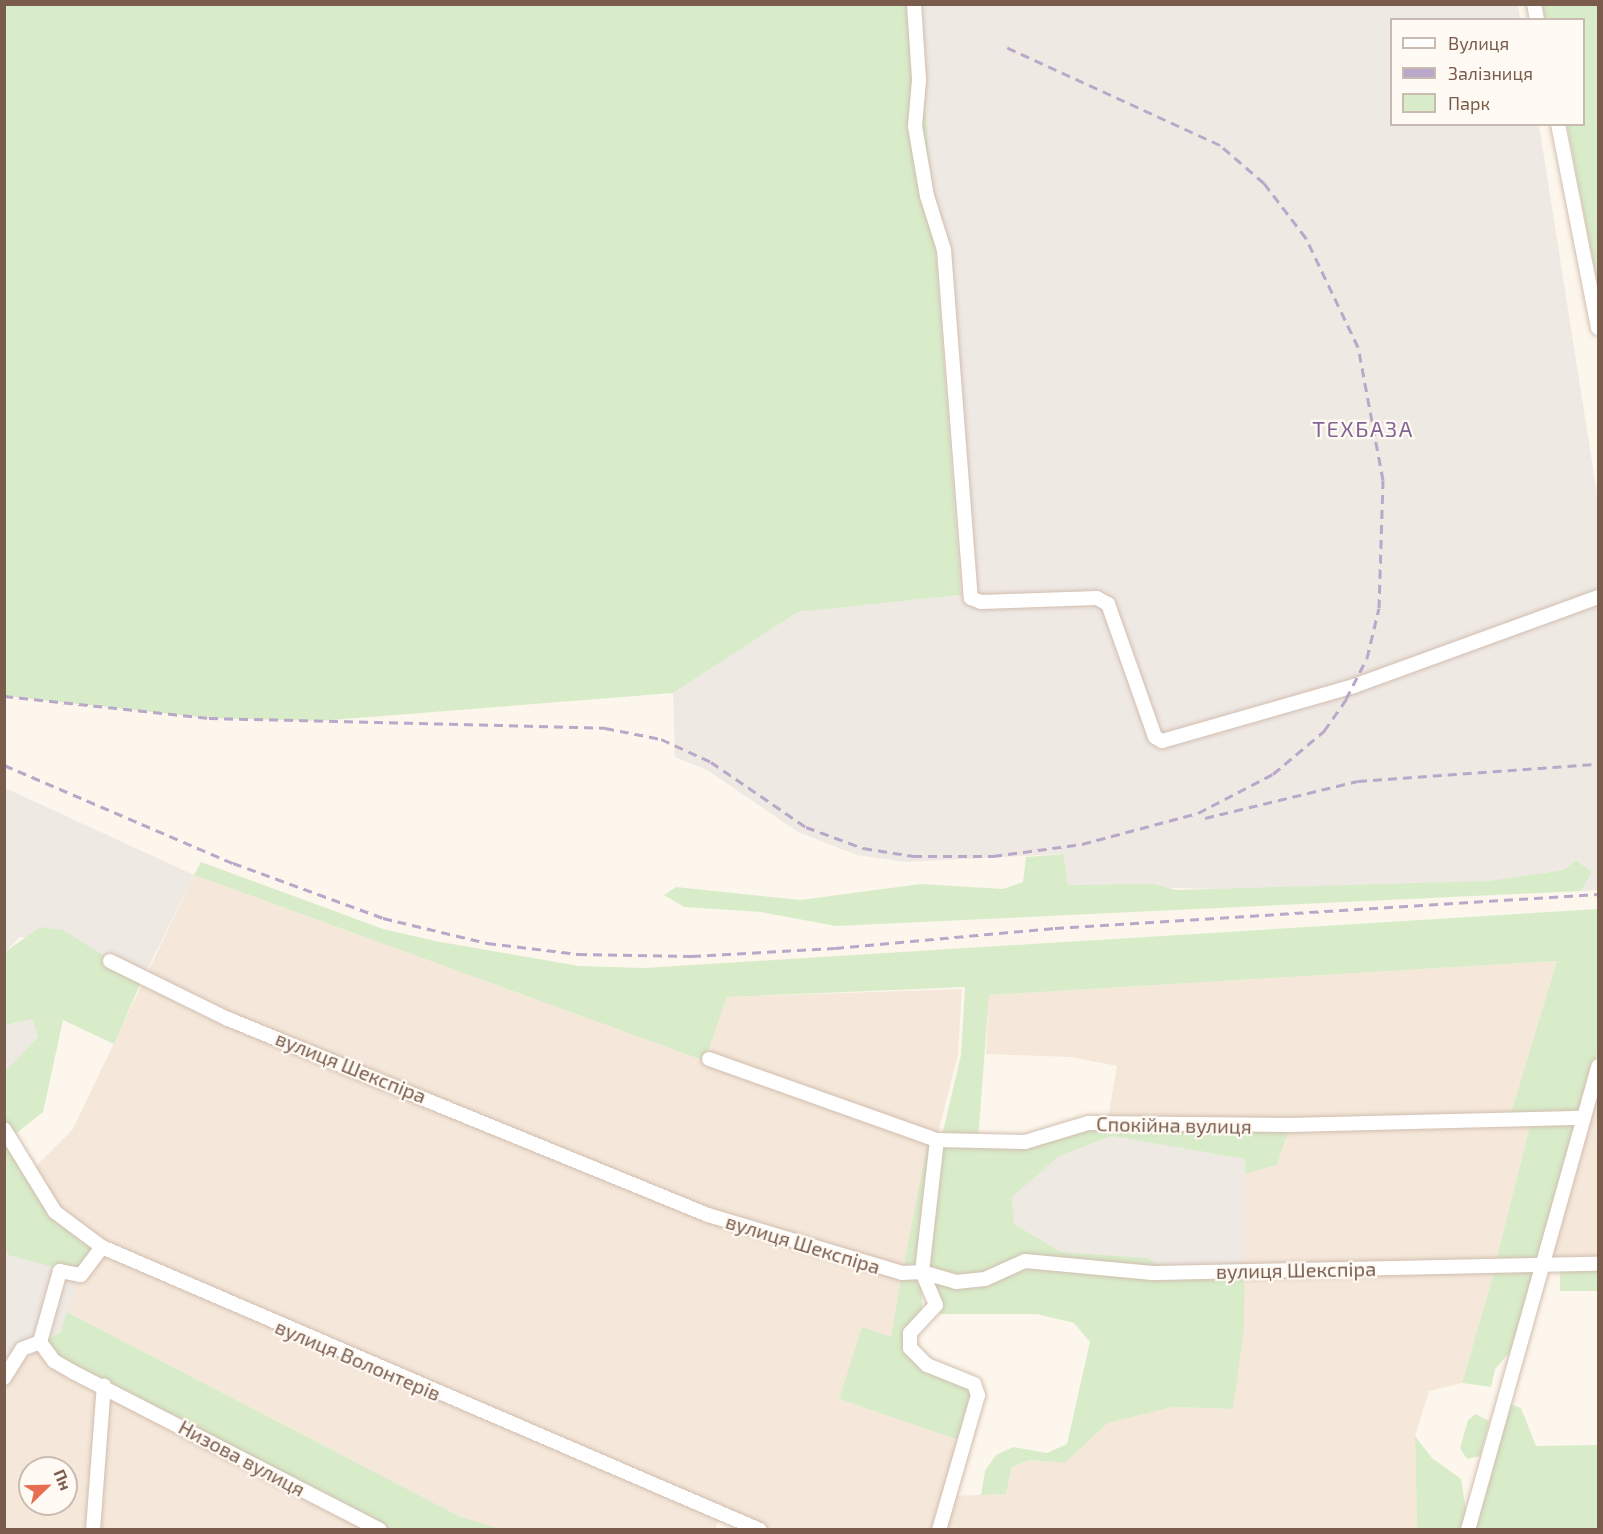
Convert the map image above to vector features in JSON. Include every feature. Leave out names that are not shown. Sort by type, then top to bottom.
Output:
[{"type":"street","points":[[914,4],[919,80],[915,126],[927,196],[944,250],[972,598],[981,602],[1097,598],[1108,604],[1155,737],[1162,741],[1354,686],[1599,597]]},
{"type":"street","points":[[1558,126],[1599,328]]},
{"type":"street","name":"вулиця Шекспіра","points":[[110,961],[228,1019],[708,1215],[871,1266],[922,1272],[956,1282],[985,1279],[1024,1261],[1152,1273],[1599,1264]]},
{"type":"street","name":"Спокійна вулиця","points":[[709,1059],[937,1140],[1025,1143],[1088,1123],[1290,1125],[1584,1118]]},
{"type":"street","points":[[1468,1530],[1599,1066]]},
{"type":"street","name":"вулиця Волонтерів","points":[[4,1129],[54,1212],[102,1247],[759,1529]]},
{"type":"street","points":[[937,1140],[922,1272],[936,1305],[909,1333],[910,1348],[927,1365],[974,1384],[978,1395],[939,1530]]},
{"type":"street","points":[[4,1378],[22,1349],[40,1342],[60,1271],[81,1275],[102,1247]]},
{"type":"street","name":"Низова вулиця","points":[[40,1342],[54,1361],[380,1530]]},
{"type":"street","points":[[93,1530],[104,1385]]},
{"type":"shaded area","points":[[918,5],[1518,5],[1520,18],[1390,18],[1390,126],[1539,126],[1598,500],[1598,890],[1581,891],[1592,872],[1578,860],[1564,870],[1487,881],[1252,890],[1068,885],[1062,854],[906,862],[857,855],[798,832],[707,770],[675,757],[673,693],[798,612],[961,595]]},
{"type":"shaded area","points":[[5,788],[194,875],[142,980],[102,955],[20,937],[5,952]]},
{"type":"shaded area","points":[[194,875],[705,1061],[727,997],[962,989],[958,1055],[902,1273],[891,1337],[862,1328],[839,1399],[964,1442],[939,1529],[760,1529],[721,1516],[715,1529],[500,1530],[461,1517],[67,1312],[87,1238],[29,1173],[73,1129]]},
{"type":"shaded area","points":[[1557,961],[1509,1119],[1108,1119],[1117,1066],[1071,1057],[986,1054],[989,995]]},
{"type":"shaded area","points":[[32,1019],[38,1038],[5,1073],[5,1025]]},
{"type":"shaded area","points":[[1598,1066],[1598,1264],[1542,1265]]},
{"type":"shaded area","points":[[1530,1126],[1496,1261],[1245,1265],[1245,1174],[1277,1165],[1289,1130]]},
{"type":"shaded area","points":[[1112,1136],[1245,1159],[1245,1265],[1159,1266],[1148,1258],[1061,1252],[1014,1224],[1012,1197],[1029,1181],[1059,1156]]},
{"type":"shaded area","points":[[4,1240],[8,1255],[81,1275],[60,1333],[29,1345],[4,1378]]},
{"type":"shaded area","points":[[1494,1272],[1462,1383],[1429,1391],[1415,1436],[1417,1529],[942,1530],[952,1496],[1006,1494],[1012,1467],[1030,1460],[1065,1463],[1108,1423],[1173,1407],[1233,1409],[1244,1278]]},
{"type":"shaded area","points":[[29,1345],[380,1530],[5,1530],[5,1378]]},
{"type":"green space","points":[[4,5],[918,5],[961,595],[798,612],[673,693],[319,721],[209,718],[5,696]]},
{"type":"green space","points":[[1542,5],[1598,5],[1598,287],[1567,126],[1585,126],[1585,18],[1545,18]]},
{"type":"green space","points":[[1063,854],[1068,885],[1154,884],[1176,890],[1487,881],[1564,870],[1577,860],[1592,872],[1581,891],[836,926],[761,912],[684,907],[664,895],[676,887],[800,900],[921,884],[1003,889],[1023,882],[1026,857]]},
{"type":"green space","points":[[201,862],[383,929],[435,941],[579,966],[644,968],[1598,909],[1598,1050],[1581,1114],[1509,1119],[1557,961],[989,995],[978,1141],[1027,1147],[1088,1128],[1289,1130],[1277,1165],[1245,1174],[1245,1159],[1112,1136],[1059,1156],[1012,1197],[1014,1224],[1061,1252],[1148,1258],[1160,1266],[1245,1265],[1244,1328],[1233,1409],[1173,1407],[1108,1423],[1065,1463],[1030,1460],[1012,1467],[1006,1494],[981,1495],[985,1471],[996,1455],[1013,1447],[1047,1453],[1067,1444],[1090,1342],[1074,1323],[1037,1314],[939,1314],[927,1270],[940,1144],[961,1055],[965,987],[727,997],[705,1061],[194,875]]},
{"type":"green space","points":[[40,927],[63,930],[142,980],[114,1044],[63,1020],[43,1112],[9,1139],[55,1212],[102,1247],[81,1275],[8,1255],[4,1240],[4,1073],[38,1037],[32,1019],[5,1025],[5,952]]},
{"type":"green space","points":[[1579,1123],[1538,1262],[1496,1261],[1530,1126]]},
{"type":"green space","points":[[928,1141],[934,1142],[920,1269],[903,1270]]},
{"type":"green space","points":[[1560,1264],[1598,1264],[1598,1291],[1560,1291]]},
{"type":"green space","points":[[1536,1271],[1516,1345],[1495,1369],[1491,1387],[1462,1383],[1494,1272]]},
{"type":"green space","points":[[922,1272],[922,1308],[903,1347],[922,1371],[977,1388],[964,1442],[839,1399],[862,1327],[891,1337],[902,1273]]},
{"type":"green space","points":[[67,1312],[461,1517],[500,1529],[380,1529],[73,1372],[40,1342],[60,1333]]},
{"type":"green space","points":[[1503,1402],[1521,1408],[1536,1446],[1598,1445],[1598,1529],[1468,1530]]},
{"type":"green space","points":[[1476,1414],[1489,1421],[1480,1456],[1467,1459],[1460,1448],[1468,1420]]},
{"type":"green space","points":[[1415,1436],[1432,1458],[1461,1479],[1466,1511],[1461,1529],[1417,1529]]},
{"type":"railway","points":[[4,696],[209,718],[605,728],[661,739],[711,762],[806,827],[863,848],[913,856],[993,856],[1082,844],[1198,813],[1273,774],[1324,731],[1346,699],[1367,658],[1379,608],[1383,480],[1358,347],[1306,238],[1264,183],[1220,145],[1006,47]]},
{"type":"railway","points":[[1205,818],[1358,781],[1598,764]]},
{"type":"railway","points":[[4,765],[233,863],[383,918],[487,943],[578,954],[692,956],[835,948],[1055,928],[1598,894]]},
{"type":"district","name":"ТЕХБАЗА","points":[[1363,429]]}]
